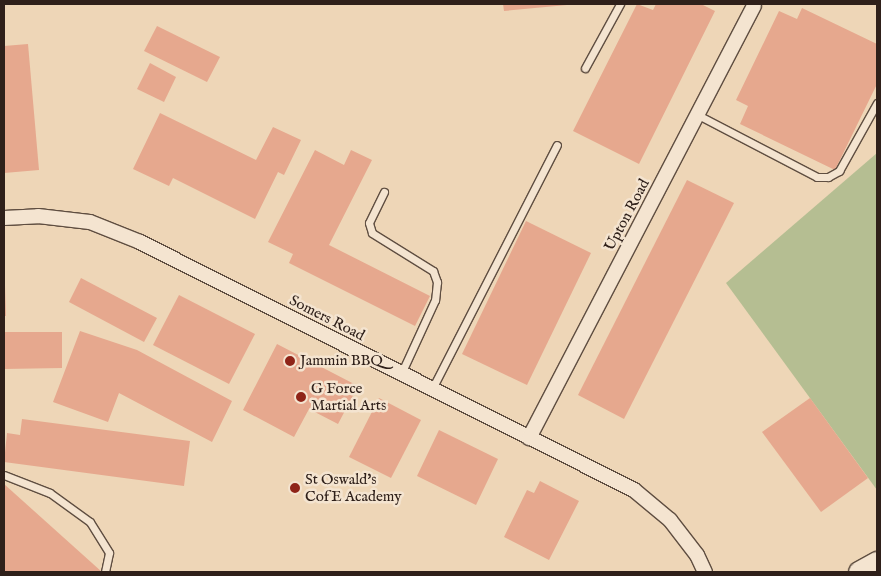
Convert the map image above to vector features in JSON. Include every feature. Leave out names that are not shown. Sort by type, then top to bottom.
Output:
[{"type":"street","name":"Upton Road","points":[[529,438],[698,115],[751,5]]},
{"type":"street","name":"Somers Road","points":[[4,218],[38,216],[90,222],[140,242],[634,490],[670,520],[697,555],[705,572]]},
{"type":"street","points":[[859,572],[877,562]]},
{"type":"lane","points":[[585,68],[620,4]]},
{"type":"lane","points":[[698,115],[817,177],[828,177],[839,171],[877,103]]},
{"type":"lane","points":[[432,389],[557,145]]},
{"type":"lane","points":[[384,192],[369,223],[372,233],[433,271],[437,282],[435,300],[401,374]]},
{"type":"lane","points":[[4,475],[50,493],[90,522],[109,553],[105,572]]},
{"type":"green space","points":[[877,153],[877,490],[726,283]]},
{"type":"building","points":[[503,4],[567,4],[567,5],[504,11]]},
{"type":"building","points":[[637,4],[653,10],[656,4],[701,4],[715,11],[639,164],[573,131]]},
{"type":"building","points":[[802,8],[877,44],[877,84],[835,170],[740,124],[748,106],[736,100],[779,11],[797,19]]},
{"type":"building","points":[[157,26],[220,57],[207,82],[144,51]]},
{"type":"building","points":[[28,44],[39,170],[4,173],[4,46]]},
{"type":"building","points":[[150,63],[176,77],[164,102],[137,89]]},
{"type":"building","points":[[160,113],[256,160],[273,127],[301,140],[284,175],[278,172],[255,219],[173,178],[169,186],[133,169]]},
{"type":"building","points":[[315,150],[344,165],[351,150],[372,160],[329,245],[430,296],[415,326],[289,263],[293,254],[268,242]]},
{"type":"building","points":[[687,180],[734,203],[624,419],[578,395]]},
{"type":"building","points":[[526,221],[591,253],[527,385],[462,354]]},
{"type":"building","points":[[81,278],[157,318],[144,342],[69,302]]},
{"type":"building","points":[[5,286],[6,316],[4,316]]},
{"type":"building","points":[[179,295],[255,334],[229,384],[153,345]]},
{"type":"building","points":[[80,331],[137,350],[232,401],[212,442],[119,393],[108,422],[53,402]]},
{"type":"building","points":[[4,332],[62,332],[62,368],[4,369]]},
{"type":"building","name":"G Force Martial Arts","points":[[277,344],[358,386],[338,424],[309,409],[294,437],[243,410]]},
{"type":"building","points":[[379,398],[421,420],[391,478],[349,457]]},
{"type":"building","points":[[810,398],[868,478],[821,512],[762,432]]},
{"type":"building","points":[[22,419],[190,441],[184,486],[4,462],[7,433],[20,435]]},
{"type":"building","points":[[439,430],[498,459],[476,505],[417,476]]},
{"type":"building","points":[[540,481],[579,501],[549,560],[504,537],[527,490],[534,493]]},
{"type":"building","points":[[4,484],[102,572],[4,572]]},
{"type":"place","name":"Jammin BBQ","points":[[290,361]]},
{"type":"place","name":"G Force Martial Arts","points":[[301,397]]},
{"type":"place","name":"St Oswald's CofE Academy","points":[[295,488]]}]
